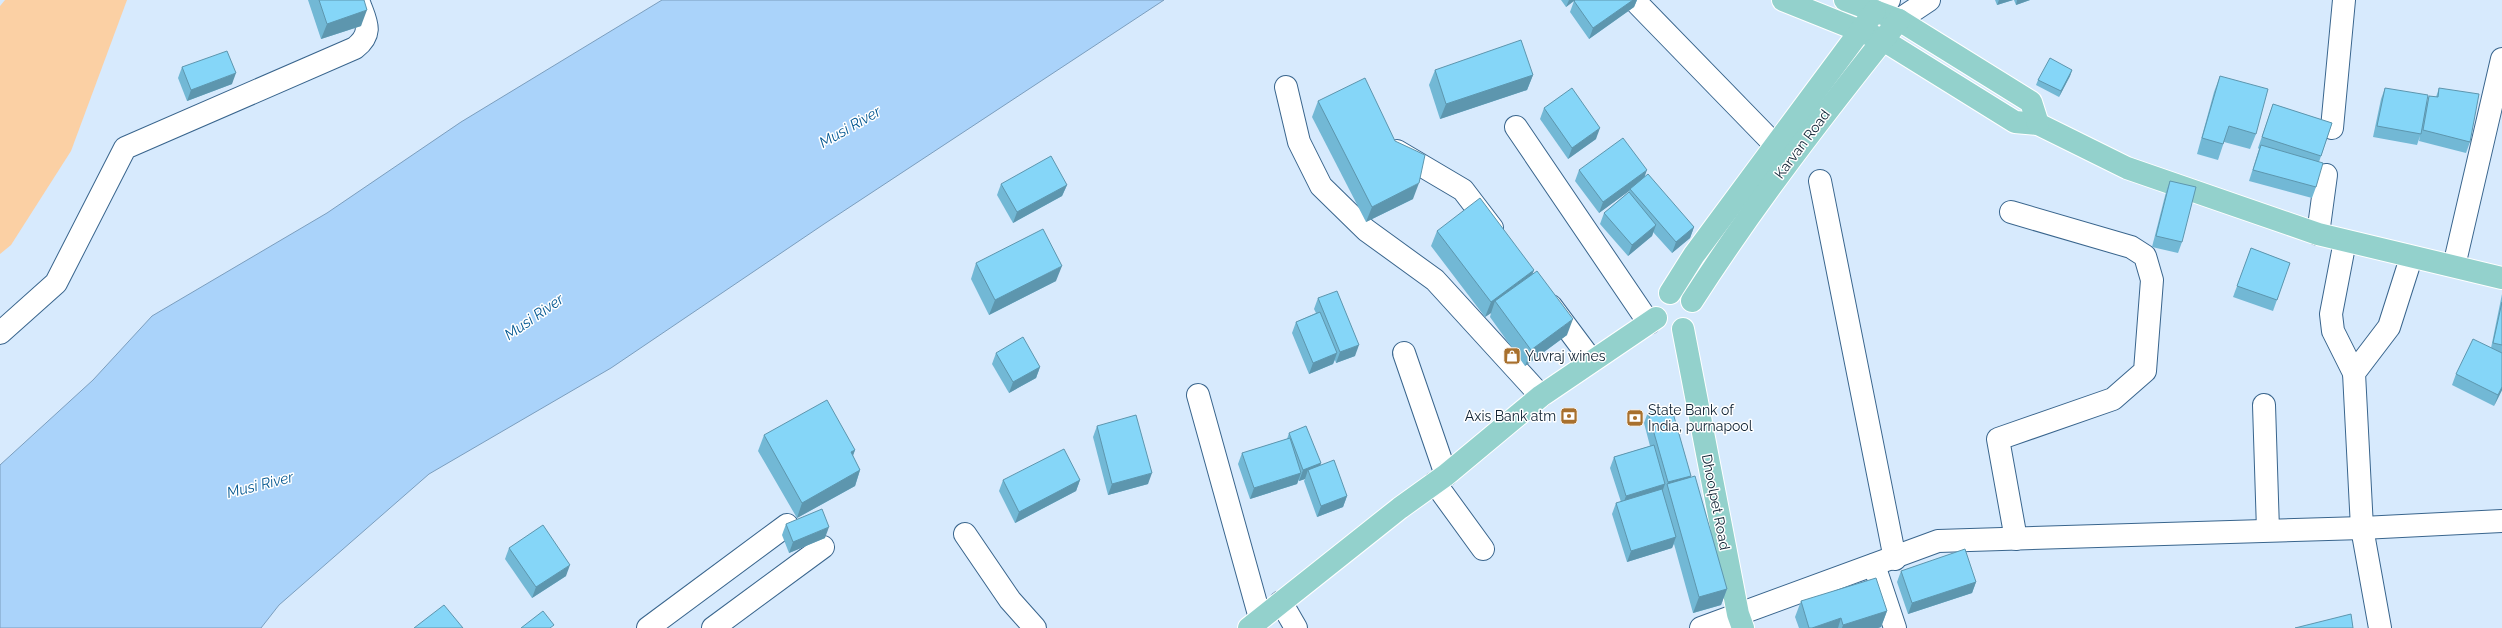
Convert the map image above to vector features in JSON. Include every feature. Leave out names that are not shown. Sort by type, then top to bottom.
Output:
[{"type":"main road","points":[[1783,0],[1883,40],[2015,122],[2038,124],[2126,168],[2318,234],[2411,258],[2454,266],[2502,278]]},
{"type":"main road","points":[[1845,0],[1880,4],[1900,20],[2031,102],[2038,124]]},
{"type":"main road","points":[[1254,623],[1440,479],[1541,396],[1653,320],[1656,305],[1659,300],[1670,292],[1694,255],[1880,4]]},
{"type":"main road","name":"Karvan Road","points":[[1692,301],[1736,233],[1848,82],[1900,20]]},
{"type":"main road","points":[[1653,320],[1670,330],[1683,329],[1692,320],[1694,314],[1692,301],[1682,293],[1670,292]]},
{"type":"main road","name":"Dhoolpet Road","points":[[1683,329],[1741,621]]},
{"type":"street","points":[[0,333],[56,283],[125,148],[355,48],[365,40],[368,29],[358,0]]},
{"type":"street","points":[[1634,0],[1775,144]]},
{"type":"street","points":[[1900,20],[1907,0]]},
{"type":"street","name":"Karvan Road","points":[[1900,20],[1928,0]]},
{"type":"street","points":[[2332,128],[2344,0]]},
{"type":"street","points":[[2454,266],[2501,66]]},
{"type":"street","points":[[1286,87],[1299,142],[1321,186],[1366,230],[1435,280],[1541,396]]},
{"type":"street","points":[[1516,127],[1653,320]]},
{"type":"street","points":[[1384,133],[1391,147],[1463,190],[1506,247]]},
{"type":"street","points":[[2318,234],[2326,175]]},
{"type":"street","points":[[1820,181],[1894,559]]},
{"type":"street","points":[[2011,212],[2131,247],[2145,256],[2152,280],[2145,371],[2113,399],[1998,438],[2016,539]]},
{"type":"street","points":[[2345,241],[2331,314],[2333,331],[2354,373],[2362,528],[2380,628]]},
{"type":"street","points":[[2354,373],[2389,327],[2411,258]]},
{"type":"street","points":[[1540,292],[1592,361]]},
{"type":"street","points":[[1404,353],[1440,479],[1483,549]]},
{"type":"street","points":[[1198,395],[1254,623]]},
{"type":"street","points":[[2264,405],[2268,530]]},
{"type":"street","points":[[1701,628],[1741,621],[1874,565],[1938,542],[2362,528],[2502,521]]},
{"type":"street","points":[[648,628],[787,525]]},
{"type":"street","points":[[965,534],[1010,600],[1034,628]]},
{"type":"street","points":[[713,628],[824,547]]},
{"type":"street","points":[[1874,565],[1895,628]]},
{"type":"street","points":[[1281,602],[1296,628]]},
{"type":"shaded area","points":[[5,0],[127,0],[71,151],[11,245],[0,254],[0,6]]},
{"type":"water","name":"Musi River","points":[[662,0],[1164,0],[824,224],[611,368],[429,474],[279,605],[261,628],[0,628],[0,465],[93,380],[152,316],[327,213],[461,122]]},
{"type":"building","points":[[319,0],[364,0],[367,10],[327,24]]},
{"type":"building","points":[[1633,0],[1593,28],[1574,1]]},
{"type":"building","points":[[1521,40],[1533,75],[1446,104],[1435,70]]},
{"type":"building","points":[[227,51],[236,73],[191,90],[182,67]]},
{"type":"building","points":[[2050,58],[2072,70],[2061,91],[2038,80]]},
{"type":"building","points":[[2220,76],[2268,89],[2256,134],[2229,126],[2223,144],[2202,138]]},
{"type":"building","points":[[1365,78],[1395,141],[1425,155],[1419,183],[1372,207],[1318,101]]},
{"type":"building","points":[[1572,88],[1600,128],[1572,148],[1544,108]]},
{"type":"building","points":[[2385,88],[2428,95],[2421,134],[2377,126]]},
{"type":"building","points":[[2439,88],[2479,94],[2470,142],[2423,130],[2429,96],[2438,97]]},
{"type":"building","points":[[2273,104],[2332,123],[2321,156],[2262,137]]},
{"type":"building","points":[[1623,138],[1647,170],[1603,202],[1579,170]]},
{"type":"building","points":[[2261,145],[2323,163],[2316,187],[2253,170]]},
{"type":"building","points":[[1051,156],[1067,185],[1017,212],[1001,184]]},
{"type":"building","points":[[1648,174],[1694,227],[1676,242],[1630,189]]},
{"type":"building","points":[[2170,181],[2196,187],[2182,242],[2156,236]]},
{"type":"building","points":[[1629,192],[1656,225],[1632,245],[1604,213]]},
{"type":"building","points":[[1480,198],[1534,270],[1491,302],[1437,231]]},
{"type":"building","points":[[1043,229],[1062,266],[995,300],[976,263]]},
{"type":"building","points":[[2251,248],[2290,263],[2277,300],[2237,286]]},
{"type":"building","points":[[1537,271],[1573,319],[1531,350],[1495,301]]},
{"type":"building","points":[[1337,291],[1359,345],[1340,352],[1318,298]]},
{"type":"building","points":[[2502,302],[2502,345],[2493,343]]},
{"type":"building","points":[[1320,312],[1337,353],[1313,363],[1296,322]]},
{"type":"building","points":[[1023,337],[1040,367],[1013,382],[996,353]]},
{"type":"building","points":[[2473,339],[2502,353],[2502,387],[2498,395],[2456,374]]},
{"type":"building","points":[[827,400],[855,450],[851,452],[860,470],[802,503],[764,435]]},
{"type":"building","points":[[1671,406],[1691,476],[1668,482],[1648,412]]},
{"type":"building","points":[[1136,415],[1152,473],[1112,484],[1097,426]]},
{"type":"building","points":[[1306,426],[1321,463],[1303,470],[1289,433]]},
{"type":"building","points":[[1290,438],[1301,473],[1254,488],[1242,453]]},
{"type":"building","points":[[1654,445],[1665,484],[1626,496],[1614,457]]},
{"type":"building","points":[[1064,449],[1080,480],[1019,512],[1003,480]]},
{"type":"building","points":[[1334,460],[1347,496],[1321,506],[1308,470]]},
{"type":"building","points":[[1695,476],[1727,589],[1699,597],[1667,484]]},
{"type":"building","points":[[1662,489],[1676,537],[1631,551],[1616,503]]},
{"type":"building","points":[[822,509],[829,527],[793,542],[786,524]]},
{"type":"building","points":[[543,525],[570,565],[536,587],[509,548]]},
{"type":"building","points":[[1965,549],[1976,582],[1912,603],[1901,571]]},
{"type":"building","points":[[1876,578],[1887,611],[1843,625],[1841,618],[1809,628],[1801,601]]},
{"type":"building","points":[[444,605],[463,628],[414,628]]},
{"type":"building","points":[[543,611],[554,625],[550,628],[521,628]]},
{"type":"building","points":[[2351,614],[2353,628],[2295,628]]},
{"type":"place","name":"Yuvraj wines","points":[[1512,356]]},
{"type":"place","name":"Axis Bank atm","points":[[1569,416]]},
{"type":"place","name":"State Bank of India, purnapool","points":[[1635,418]]}]
